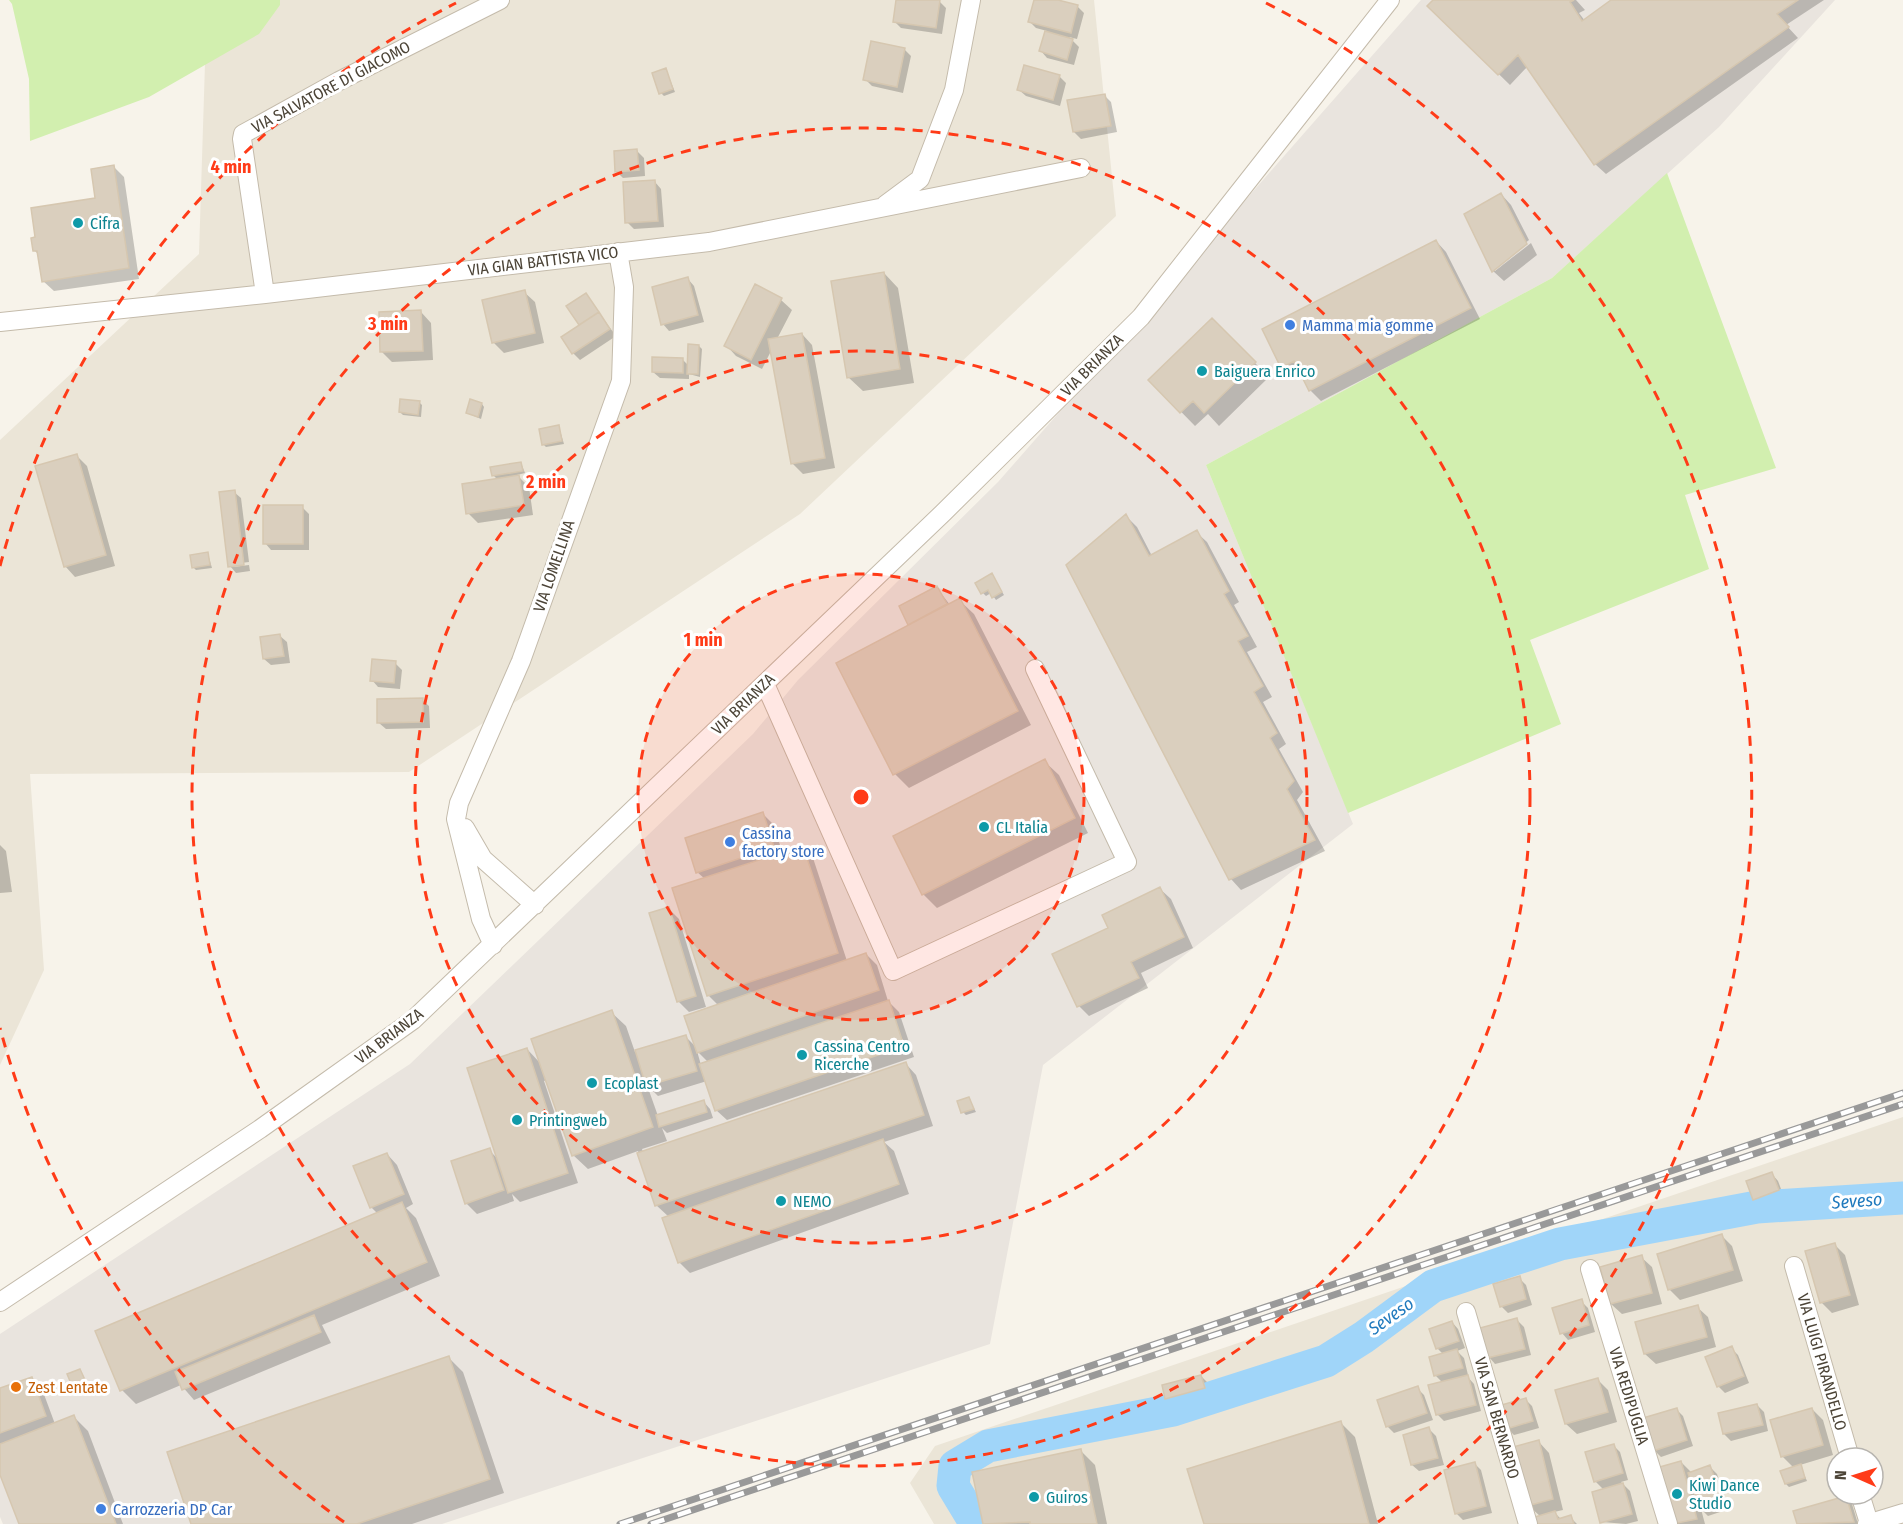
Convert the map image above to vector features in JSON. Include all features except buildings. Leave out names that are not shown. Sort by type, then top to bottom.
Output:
[{"type":"street","name":"VIA SALVATORE DI GIACOMO","points":[[265,294],[243,134],[339,81],[500,0]]},
{"type":"street","points":[[881,208],[920,178],[954,90],[971,0]]},
{"type":"street","name":"VIA BRIANZA","points":[[0,1302],[260,1130],[413,1020],[943,513],[1141,317],[1389,0]]},
{"type":"street","name":"VIA GIAN BATTISTA VICO","points":[[0,322],[265,294],[709,242],[1081,168]]},
{"type":"street","name":"VIA LOMELLINA","points":[[493,945],[481,919],[456,819],[459,802],[520,662],[621,381],[624,287],[618,252]]},
{"type":"street","points":[[765,684],[892,971],[1127,862],[1035,669]]},
{"type":"street","points":[[459,802],[465,828],[483,859],[535,905]]},
{"type":"street","name":"VIA LUIGI PIRANDELLO","points":[[1794,1266],[1846,1446]]},
{"type":"street","name":"VIA REDIPUGLIA","points":[[1590,1269],[1668,1524]]},
{"type":"street","name":"VIA SAN BERNARDO","points":[[1466,1312],[1528,1524]]},
{"type":"street","points":[[1863,1506],[1868,1524],[1903,1513]]},
{"type":"shaded area","points":[[207,0],[1094,0],[1116,216],[800,514],[409,772],[30,774],[44,970],[0,1065],[0,440],[199,254]]},
{"type":"shaded area","points":[[1421,0],[1835,0],[1719,127],[1552,278],[1206,465],[1353,824],[1043,1065],[990,1344],[442,1524],[3,1524],[0,1517],[0,1334],[410,1064],[753,734],[798,680],[998,482]]},
{"type":"shaded area","points":[[1903,1117],[1903,1524],[934,1524],[910,1483],[935,1446]]},
{"type":"green space","points":[[9,0],[280,0],[280,5],[259,34],[149,97],[30,141],[29,79],[12,4]]},
{"type":"green space","points":[[1667,173],[1776,468],[1685,495],[1709,569],[1530,640],[1561,724],[1348,813],[1206,465],[1552,278]]},
{"type":"waterway","name":"Seveso","points":[[976,1524],[953,1486],[955,1466],[988,1446],[1173,1410],[1326,1361],[1364,1337],[1433,1286],[1560,1244],[1757,1207],[1903,1198]]},
{"type":"railway","points":[[620,1524],[1903,1093]]},
{"type":"railway","points":[[651,1524],[1903,1104]]},
{"type":"place","name":"Cifra","points":[[78,223]]},
{"type":"place","name":"Mamma mia gomme","points":[[1290,325]]},
{"type":"place","name":"Baiguera Enrico","points":[[1202,371]]},
{"type":"place","name":"CL Italia","points":[[984,827]]},
{"type":"place","name":"Cassina factory store","points":[[730,842]]},
{"type":"place","name":"Cassina Centro Ricerche","points":[[802,1055]]},
{"type":"place","name":"Ecoplast","points":[[592,1083]]},
{"type":"place","name":"Printingweb","points":[[517,1120]]},
{"type":"place","name":"NEMO","points":[[781,1201]]},
{"type":"place","name":"Zest Lentate","points":[[16,1387]]},
{"type":"place","name":"Kiwi Dance Studio","points":[[1677,1494]]},
{"type":"place","name":"Guiros","points":[[1034,1497]]},
{"type":"place","name":"Carrozzeria DP Car","points":[[101,1509]]}]
